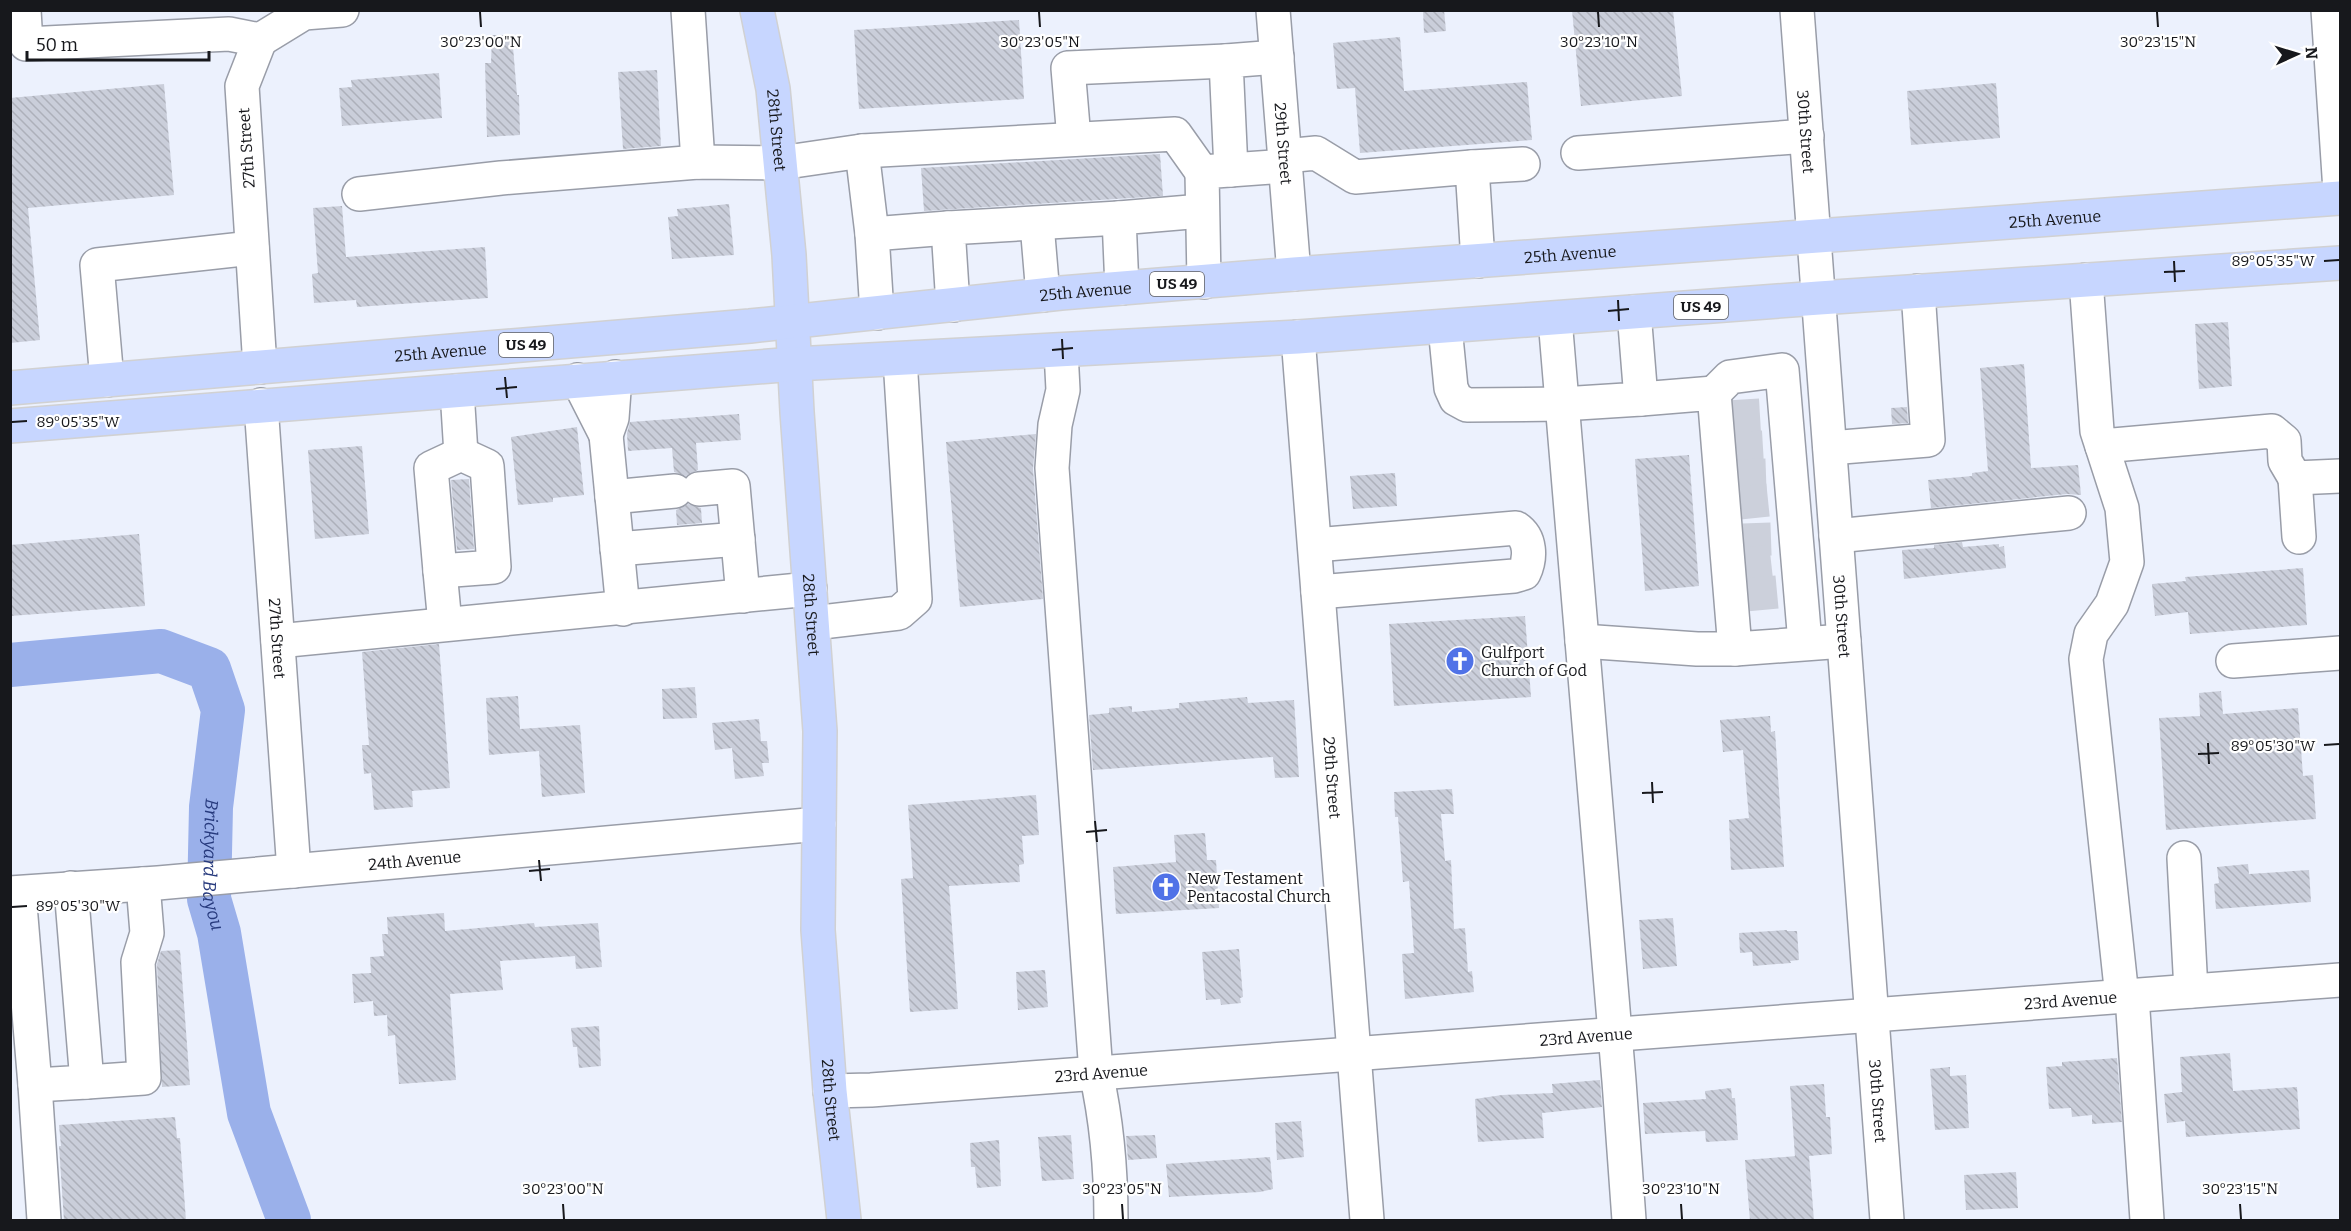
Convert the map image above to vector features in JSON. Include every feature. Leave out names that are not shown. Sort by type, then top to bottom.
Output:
[{"type":"main road","name":"28th Street","points":[[758,10],[772,89],[789,255],[820,731],[818,930],[830,1091],[844,1221]]},
{"type":"main road","name":"25th Avenue","points":[[10,388],[750,326],[1122,288],[1814,235],[2340,198]]},
{"type":"main road","name":"US 49","points":[[10,426],[795,364],[1299,337],[1819,298],[2340,263]]},
{"type":"street","points":[[24,10],[27,44],[228,22],[260,40],[304,13],[342,10]]},
{"type":"street","points":[[688,10],[698,162]]},
{"type":"street","name":"29th Street","points":[[1273,10],[1294,274]]},
{"type":"street","name":"30th Street","points":[[1797,10],[1887,1221]]},
{"type":"street","points":[[2328,10],[2340,191]]},
{"type":"street","name":"27th Street","points":[[260,40],[242,86],[260,367]]},
{"type":"street","points":[[1074,140],[1068,68],[1277,57]]},
{"type":"street","points":[[1204,282],[1202,211],[1216,171],[1226,61]]},
{"type":"street","points":[[358,194],[501,178],[698,162],[780,163],[862,152],[1175,134],[1216,171]]},
{"type":"street","points":[[1578,153],[1807,136]]},
{"type":"street","points":[[862,152],[872,234],[878,313]]},
{"type":"street","points":[[1216,171],[1285,161],[1316,153],[1355,177],[1523,164]]},
{"type":"street","points":[[1472,167],[1478,261]]},
{"type":"street","points":[[872,234],[1202,211]]},
{"type":"street","points":[[1119,218],[1122,288]]},
{"type":"street","points":[[1037,224],[1043,296]]},
{"type":"street","points":[[948,228],[952,305]]},
{"type":"street","points":[[107,380],[97,265],[252,248]]},
{"type":"street","points":[[2086,280],[2097,431],[2122,508],[2127,562],[2112,604],[2091,634],[2086,659],[2127,996],[2147,1221]]},
{"type":"street","points":[[1830,448],[1928,440],[1918,291]]},
{"type":"street","points":[[1634,312],[1641,399]]},
{"type":"street","points":[[1555,319],[1629,1221]]},
{"type":"street","points":[[1445,327],[1450,388],[1456,399],[1467,405],[1562,404],[1641,399],[1719,409]]},
{"type":"street","name":"29th Street","points":[[1299,337],[1367,1221]]},
{"type":"street","points":[[1061,351],[1063,390],[1055,425],[1052,468],[1096,1073],[1104,1108],[1111,1188],[1111,1221]]},
{"type":"street","points":[[813,623],[899,613],[915,599],[900,359]]},
{"type":"street","points":[[1735,649],[1761,565],[1753,475],[1719,409],[1730,377],[1782,370],[1774,414],[1753,475],[1761,565],[1805,643]]},
{"type":"street","points":[[606,435],[612,418],[615,377]]},
{"type":"street","points":[[578,380],[606,435],[623,609]]},
{"type":"street","points":[[457,391],[461,454]]},
{"type":"street","name":"27th Street","points":[[261,405],[278,641],[280,872]]},
{"type":"street","points":[[2102,446],[2272,431],[2284,441],[2285,461],[2295,478],[2299,537]]},
{"type":"street","points":[[439,567],[494,567],[487,465],[461,454],[431,468],[439,567],[445,624]]},
{"type":"street","points":[[1753,475],[1833,495]]},
{"type":"street","points":[[2295,478],[2340,476]]},
{"type":"street","points":[[612,497],[734,486],[743,596]]},
{"type":"street","points":[[1836,536],[2069,513]]},
{"type":"street","points":[[1315,545],[1516,528],[1524,534],[1528,542],[1528,565],[1524,573],[1514,576],[1318,592]]},
{"type":"street","points":[[617,549],[738,539]]},
{"type":"street","points":[[278,641],[810,589]]},
{"type":"street","points":[[1582,641],[1697,649],[1735,649],[1844,641]]},
{"type":"street","points":[[2233,661],[2340,653]]},
{"type":"street","name":"24th Avenue","points":[[15,893],[819,824]]},
{"type":"street","points":[[2184,858],[2191,991]]},
{"type":"street","points":[[35,1085],[144,1078],[138,962],[147,933],[151,883]]},
{"type":"street","points":[[71,888],[87,1082]]},
{"type":"street","points":[[15,893],[35,1085],[44,1221]]},
{"type":"street","name":"23rd Avenue","points":[[830,1091],[871,1090],[2340,980]]},
{"type":"building","points":[[1423,10],[1444,10],[1446,31],[1424,33]]},
{"type":"building","points":[[1572,10],[1673,10],[1682,96],[1581,106]]},
{"type":"building","points":[[1019,20],[1024,99],[859,109],[854,30]]},
{"type":"building","points":[[492,35],[512,35],[517,95],[519,95],[520,135],[487,137],[485,63],[491,63]]},
{"type":"building","points":[[1400,37],[1404,91],[1527,82],[1532,140],[1360,153],[1355,88],[1337,89],[1333,43]]},
{"type":"building","points":[[657,70],[661,146],[623,149],[618,72]]},
{"type":"building","points":[[439,73],[442,118],[342,126],[339,88],[352,87],[351,80]]},
{"type":"building","points":[[1996,83],[2000,138],[1911,145],[1907,91]]},
{"type":"building","points":[[164,84],[174,195],[28,208],[40,340],[10,343],[10,98]]},
{"type":"building","points":[[1160,154],[1163,196],[924,211],[921,168]]},
{"type":"building","points":[[729,204],[734,255],[672,259],[668,217],[678,216],[677,209]]},
{"type":"building","points":[[342,206],[346,257],[485,247],[488,298],[357,307],[356,300],[314,303],[312,274],[318,273],[313,208]]},
{"type":"building","points":[[2228,322],[2232,386],[2199,389],[2195,324]]},
{"type":"building","points":[[2024,364],[2031,468],[2078,465],[2081,495],[2067,494],[1931,508],[1928,480],[1972,476],[1972,473],[1988,471],[1980,368]]},
{"type":"building","points":[[1907,407],[1908,423],[1892,424],[1891,408]]},
{"type":"building","points":[[739,414],[741,440],[696,443],[698,470],[686,476],[674,472],[672,448],[628,451],[627,433],[630,422]]},
{"type":"building","points":[[577,427],[584,495],[553,498],[553,502],[518,505],[511,437]]},
{"type":"building","points":[[1036,434],[1033,469],[1043,599],[960,607],[946,442]]},
{"type":"building","points":[[362,446],[369,534],[315,539],[308,450]]},
{"type":"building","points":[[1689,455],[1699,586],[1645,591],[1635,459]]},
{"type":"building","points":[[1395,473],[1397,506],[1353,509],[1350,476]]},
{"type":"building","points":[[469,479],[474,549],[457,550],[451,480]]},
{"type":"building","points":[[688,504],[701,508],[702,523],[677,525],[676,510]]},
{"type":"building","points":[[139,534],[145,606],[10,616],[10,545]]},
{"type":"building","points":[[1962,542],[1963,547],[1999,544],[1999,547],[2004,546],[2006,568],[1904,579],[1902,550],[1934,548],[1934,545]]},
{"type":"building","points":[[2303,568],[2307,625],[2190,634],[2188,612],[2155,616],[2152,584],[2186,581],[2185,577]]},
{"type":"building","name":"Gulfport Church of God","points":[[1525,616],[1531,697],[1394,706],[1389,624]]},
{"type":"building","points":[[439,644],[450,788],[412,791],[413,807],[374,810],[371,773],[364,774],[362,745],[369,745],[362,652]]},
{"type":"building","points":[[695,687],[697,718],[663,719],[662,689]]},
{"type":"building","points":[[2221,691],[2223,714],[2298,708],[2303,776],[2313,775],[2316,819],[2166,830],[2159,718],[2200,716],[2199,693]]},
{"type":"building","points":[[518,696],[520,729],[580,725],[585,793],[542,797],[539,751],[489,755],[486,698]]},
{"type":"building","points":[[1247,697],[1248,703],[1294,700],[1299,777],[1275,778],[1273,757],[1093,770],[1089,715],[1109,713],[1109,708],[1132,706],[1132,712],[1179,708],[1179,703]]},
{"type":"building","points":[[1770,716],[1771,732],[1775,731],[1784,867],[1731,870],[1729,820],[1749,818],[1743,750],[1723,752],[1720,720]]},
{"type":"building","points":[[759,719],[761,741],[767,741],[769,763],[762,763],[764,776],[735,779],[732,748],[715,750],[712,723]]},
{"type":"building","points":[[1452,789],[1454,814],[1441,814],[1445,861],[1451,860],[1454,929],[1465,928],[1468,972],[1472,971],[1474,992],[1405,999],[1402,954],[1414,953],[1409,881],[1403,882],[1394,792]]},
{"type":"building","points":[[1036,795],[1039,835],[1022,836],[1024,864],[1019,865],[1020,882],[949,886],[958,1009],[910,1012],[901,879],[913,878],[908,805]]},
{"type":"building","name":"New Testament Pentacostal Church","points":[[1205,833],[1207,860],[1216,860],[1219,908],[1116,914],[1113,867],[1176,862],[1174,835]]},
{"type":"building","points":[[2248,864],[2249,874],[2309,870],[2311,902],[2216,909],[2214,884],[2219,883],[2217,867]]},
{"type":"building","points":[[444,913],[445,931],[534,923],[535,927],[598,923],[602,967],[576,969],[575,956],[500,961],[503,990],[450,994],[456,1080],[399,1084],[395,1035],[388,1036],[387,1015],[374,1016],[373,1001],[354,1003],[352,974],[371,973],[370,957],[384,956],[382,934],[388,934],[387,917]]},
{"type":"building","points":[[1673,918],[1677,966],[1643,969],[1639,920]]},
{"type":"building","points":[[1797,931],[1799,960],[1790,961],[1791,963],[1753,966],[1752,952],[1740,953],[1739,933]]},
{"type":"building","points":[[1239,949],[1243,997],[1240,998],[1241,1003],[1221,1005],[1220,999],[1206,1000],[1202,952]]},
{"type":"building","points":[[180,950],[190,1085],[162,1087],[157,964],[161,951]]},
{"type":"building","points":[[1045,970],[1048,1007],[1018,1010],[1016,972]]},
{"type":"building","points":[[599,1026],[601,1066],[579,1068],[577,1047],[573,1047],[571,1028]]},
{"type":"building","points":[[2230,1053],[2233,1091],[2297,1087],[2300,1129],[2186,1137],[2185,1121],[2167,1123],[2164,1094],[2182,1092],[2180,1057]]},
{"type":"building","points":[[2117,1058],[2122,1122],[2092,1124],[2092,1115],[2072,1117],[2071,1108],[2049,1109],[2046,1067],[2062,1066],[2062,1062]]},
{"type":"building","points":[[1950,1067],[1950,1076],[1966,1075],[1969,1128],[1935,1130],[1930,1069]]},
{"type":"building","points":[[1600,1080],[1602,1107],[1542,1113],[1544,1138],[1478,1142],[1475,1099],[1502,1095],[1553,1093],[1552,1084]]},
{"type":"building","points":[[1824,1084],[1826,1117],[1830,1117],[1832,1154],[1809,1156],[1814,1221],[1750,1221],[1745,1160],[1795,1156],[1790,1086]]},
{"type":"building","points":[[1731,1088],[1732,1098],[1735,1098],[1738,1140],[1706,1142],[1705,1131],[1645,1134],[1643,1103],[1706,1099],[1705,1091]]},
{"type":"building","points":[[175,1117],[177,1138],[180,1138],[186,1221],[64,1221],[59,1125]]},
{"type":"building","points":[[1301,1121],[1304,1157],[1277,1160],[1275,1123]]},
{"type":"building","points":[[1071,1135],[1074,1179],[1042,1181],[1038,1137]]},
{"type":"building","points":[[1155,1135],[1157,1158],[1128,1160],[1126,1136]]},
{"type":"building","points":[[999,1140],[1001,1186],[977,1188],[975,1167],[971,1167],[970,1143]]},
{"type":"building","points":[[1270,1157],[1273,1189],[1260,1192],[1169,1197],[1166,1164]]},
{"type":"building","points":[[2016,1172],[2018,1208],[1966,1210],[1964,1175]]},
{"type":"waterway","name":"Brickyard Bayou","points":[[10,665],[161,651],[209,669],[223,710],[211,807],[209,899],[219,933],[249,1113],[289,1220]]},
{"type":"tunnel","points":[[1727,417],[1761,415]]},
{"type":"tunnel","points":[[1730,449],[1764,447]]},
{"type":"tunnel","points":[[1738,476],[1766,475]]},
{"type":"tunnel","points":[[1739,503],[1768,500]]},
{"type":"tunnel","points":[[1743,540],[1771,539]]},
{"type":"tunnel","points":[[1744,564],[1771,561]]},
{"type":"tunnel","points":[[1745,595],[1777,592]]},
{"type":"place","name":"Gulfport Church of God","points":[[1460,661]]},
{"type":"place","name":"New Testament Pentacostal Church","points":[[1166,887]]}]
